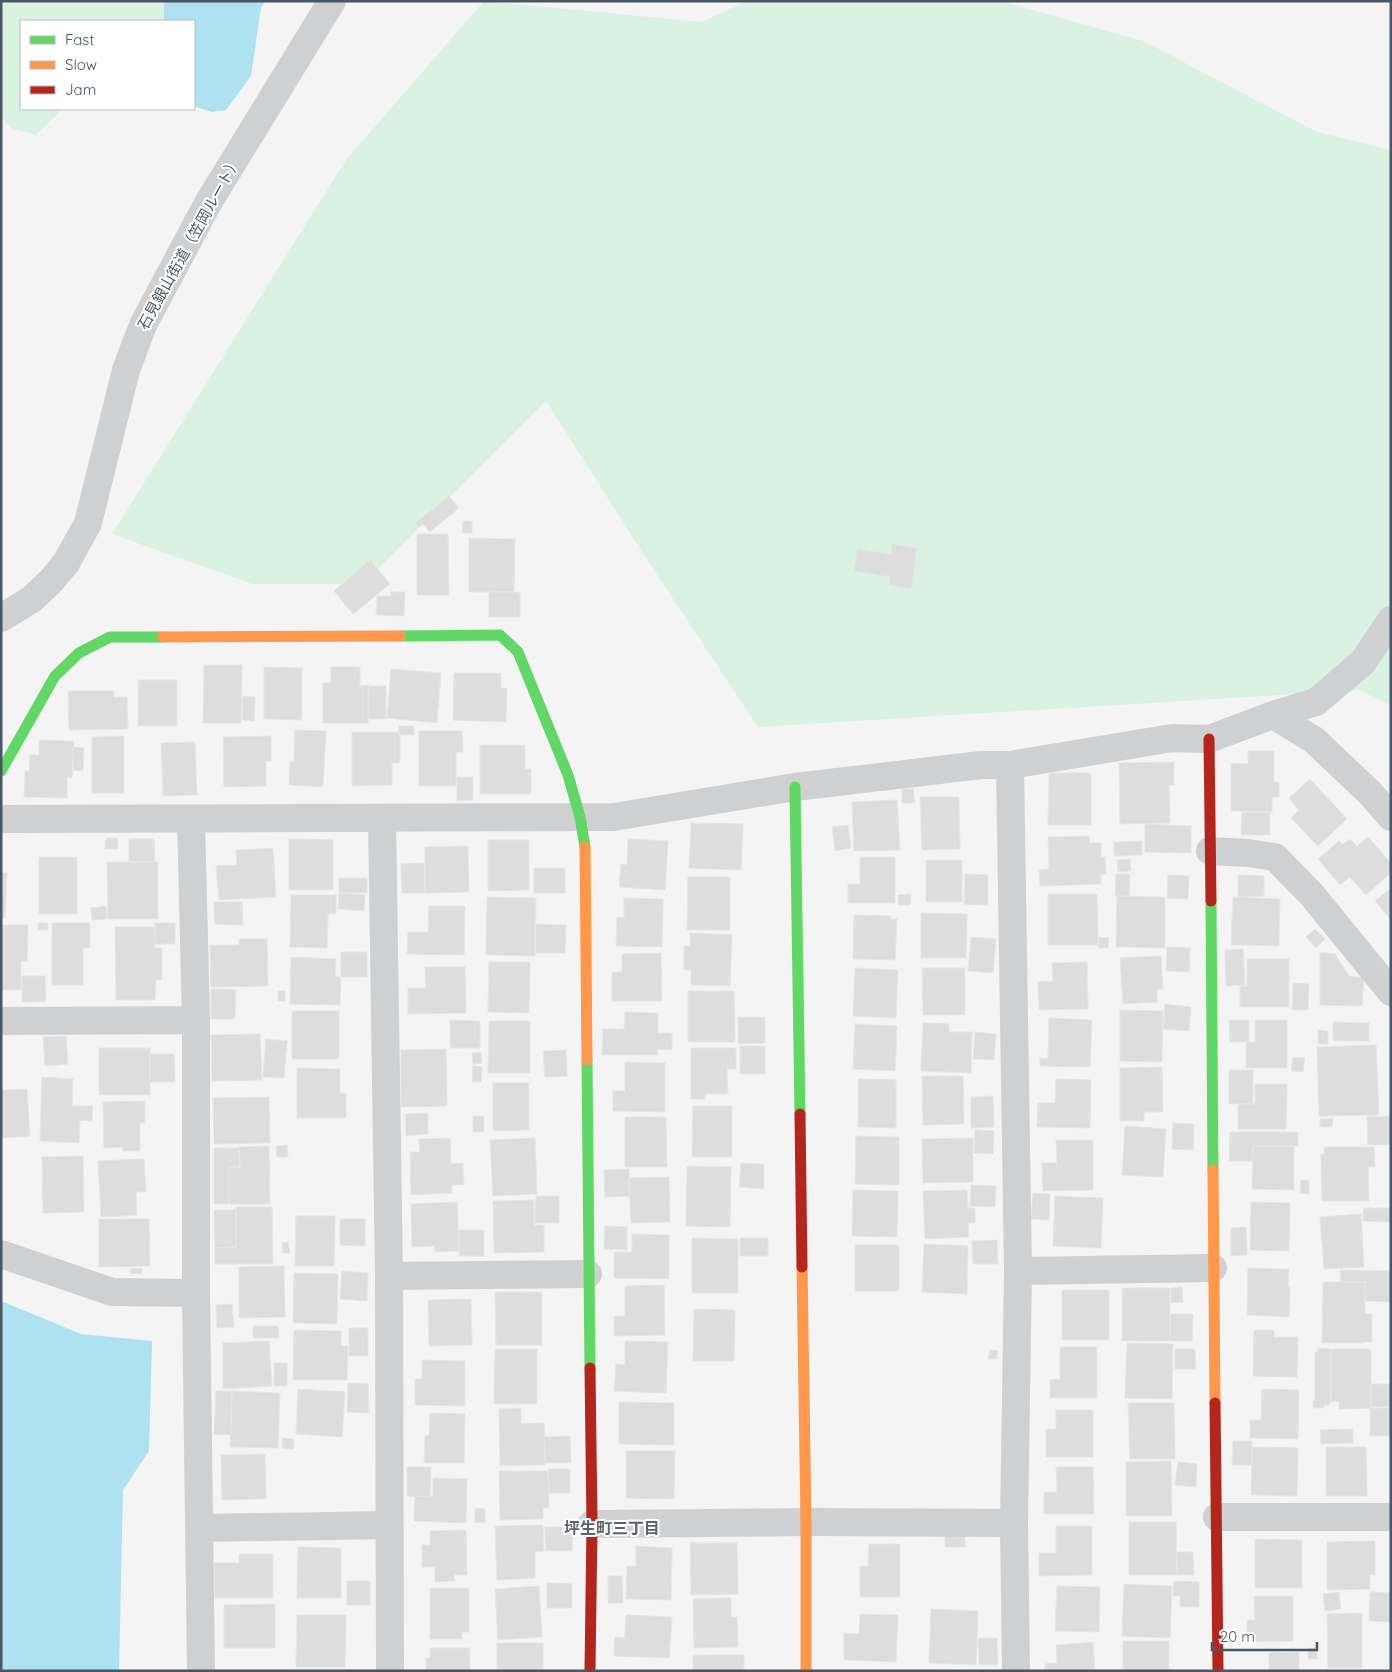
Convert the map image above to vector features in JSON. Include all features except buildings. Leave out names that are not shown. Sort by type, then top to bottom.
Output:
[{"type":"street","name":"石見銀山街道（笠岡ルート）","points":[[1,618],[32,599],[51,581],[66,563],[88,523],[126,370],[143,325],[208,203],[332,1]]},
{"type":"street","points":[[1,819],[191,820],[614,817],[795,787],[981,765],[1010,765],[1172,738],[1209,739],[1273,715],[1316,702],[1363,662],[1391,620]]},
{"type":"street","points":[[1,771],[55,676],[79,652],[110,637],[500,635],[518,652],[568,775],[580,817],[586,853],[588,1274],[592,1524],[590,1671]]},
{"type":"street","points":[[1273,715],[1314,740],[1370,793],[1391,816]]},
{"type":"street","points":[[1209,739],[1218,1671]]},
{"type":"street","points":[[1010,765],[1018,1271],[1014,1523],[1016,1671]]},
{"type":"street","points":[[795,787],[806,1522],[806,1671]]},
{"type":"street","points":[[382,818],[389,1276],[390,1671]]},
{"type":"street","points":[[191,820],[196,1020],[196,1293],[201,1671]]},
{"type":"street","points":[[1210,851],[1248,852],[1275,857],[1312,894],[1391,992]]},
{"type":"street","points":[[1,1021],[196,1020]]},
{"type":"street","points":[[1,1254],[112,1292],[196,1293]]},
{"type":"street","points":[[1018,1271],[1213,1268]]},
{"type":"street","points":[[389,1276],[588,1274]]},
{"type":"street","points":[[1217,1517],[1391,1517]]},
{"type":"street","points":[[592,1524],[1014,1523]]},
{"type":"street","points":[[200,1528],[389,1525]]},
{"type":"green space","points":[[1,1],[164,1],[164,20],[20,20],[20,110],[62,110],[36,135],[11,128],[1,116]]},
{"type":"green space","points":[[484,1],[701,22],[748,1],[1001,1],[1143,41],[1317,132],[1391,150],[1391,705],[1360,690],[758,727],[644,555],[546,401],[363,584],[253,584],[112,534],[346,160]]},
{"type":"water","points":[[164,1],[265,1],[261,8],[251,76],[226,110],[212,112],[195,106],[195,20],[164,20]]},
{"type":"water","points":[[1,1301],[81,1334],[152,1341],[149,1451],[123,1490],[119,1671],[1,1671]]},
{"type":"traffic: fast","points":[[400,636],[500,635],[518,652],[568,775],[580,817],[585,847]]},
{"type":"traffic: fast","points":[[1,771],[55,676],[79,653],[110,637],[163,637]]},
{"type":"traffic: fast","points":[[795,787],[800,1114]]},
{"type":"traffic: fast","points":[[1211,901],[1213,1170]]},
{"type":"traffic: fast","points":[[587,1060],[590,1368]]},
{"type":"traffic: slow","points":[[163,637],[400,636]]},
{"type":"traffic: slow","points":[[585,847],[587,1060]]},
{"type":"traffic: slow","points":[[1213,1170],[1215,1403]]},
{"type":"traffic: slow","points":[[802,1267],[806,1671]]},
{"type":"traffic: jam","points":[[1209,739],[1211,901]]},
{"type":"traffic: jam","points":[[800,1114],[802,1267]]},
{"type":"traffic: jam","points":[[590,1368],[592,1524],[590,1671]]},
{"type":"traffic: jam","points":[[1215,1403],[1218,1671]]},
{"type":"district","name":"坪生町三丁目","points":[[612,1528]]}]
